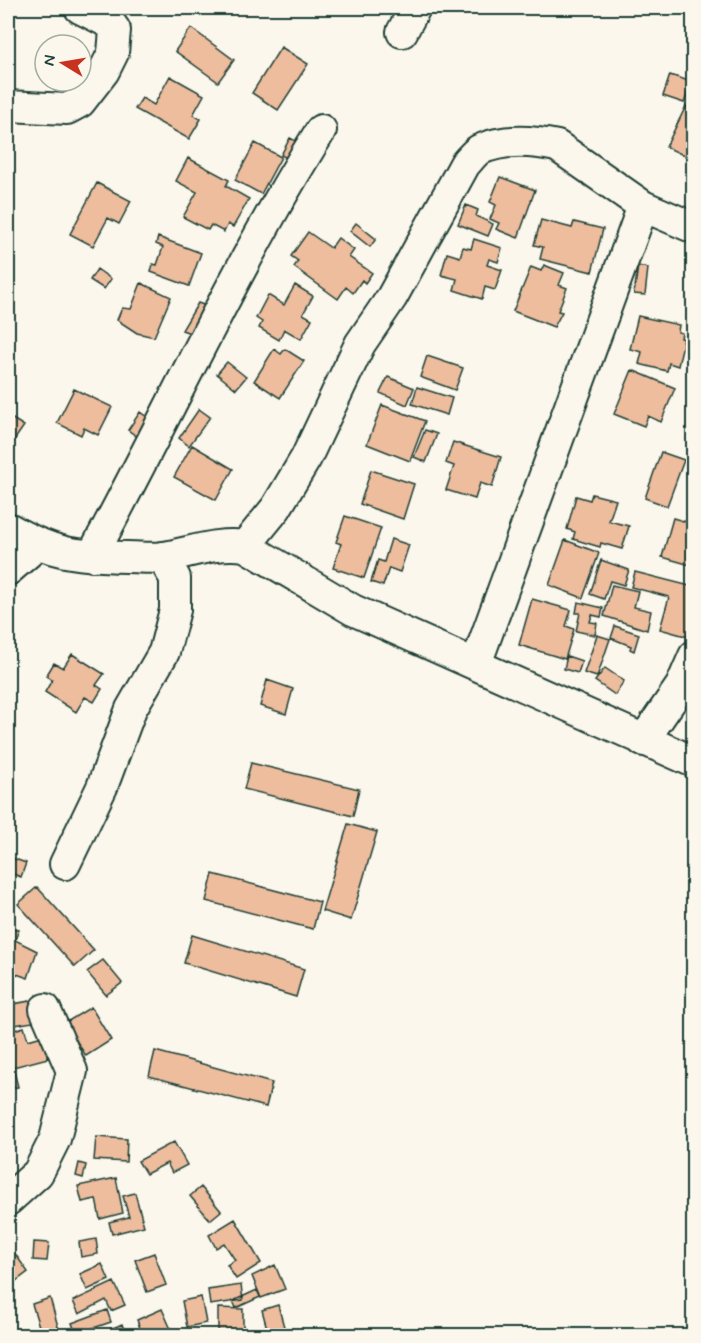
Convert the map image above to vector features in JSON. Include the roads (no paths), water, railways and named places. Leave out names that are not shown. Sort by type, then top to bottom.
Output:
[{"type":"street","points":[[8,106],[67,109],[80,102],[93,88],[113,52],[115,30],[110,23],[80,8]]},
{"type":"street","points":[[92,556],[147,455],[247,256],[321,130]]},
{"type":"street","points":[[245,546],[276,508],[306,458],[360,344],[392,297],[465,164],[478,151],[506,143],[541,142],[557,146],[643,206],[693,228]]},
{"type":"street","points":[[476,664],[643,206]]},
{"type":"street","points":[[8,528],[37,545],[63,553],[92,556],[162,557],[227,543],[245,546],[353,610],[693,762]]},
{"type":"street","points":[[8,570],[37,545]]},
{"type":"street","points":[[65,864],[102,787],[131,709],[164,651],[175,610],[175,578],[162,557]]},
{"type":"street","points":[[643,741],[681,686],[693,656]]},
{"type":"street","points":[[8,1200],[38,1173],[55,1139],[72,1071],[45,1009]]}]
